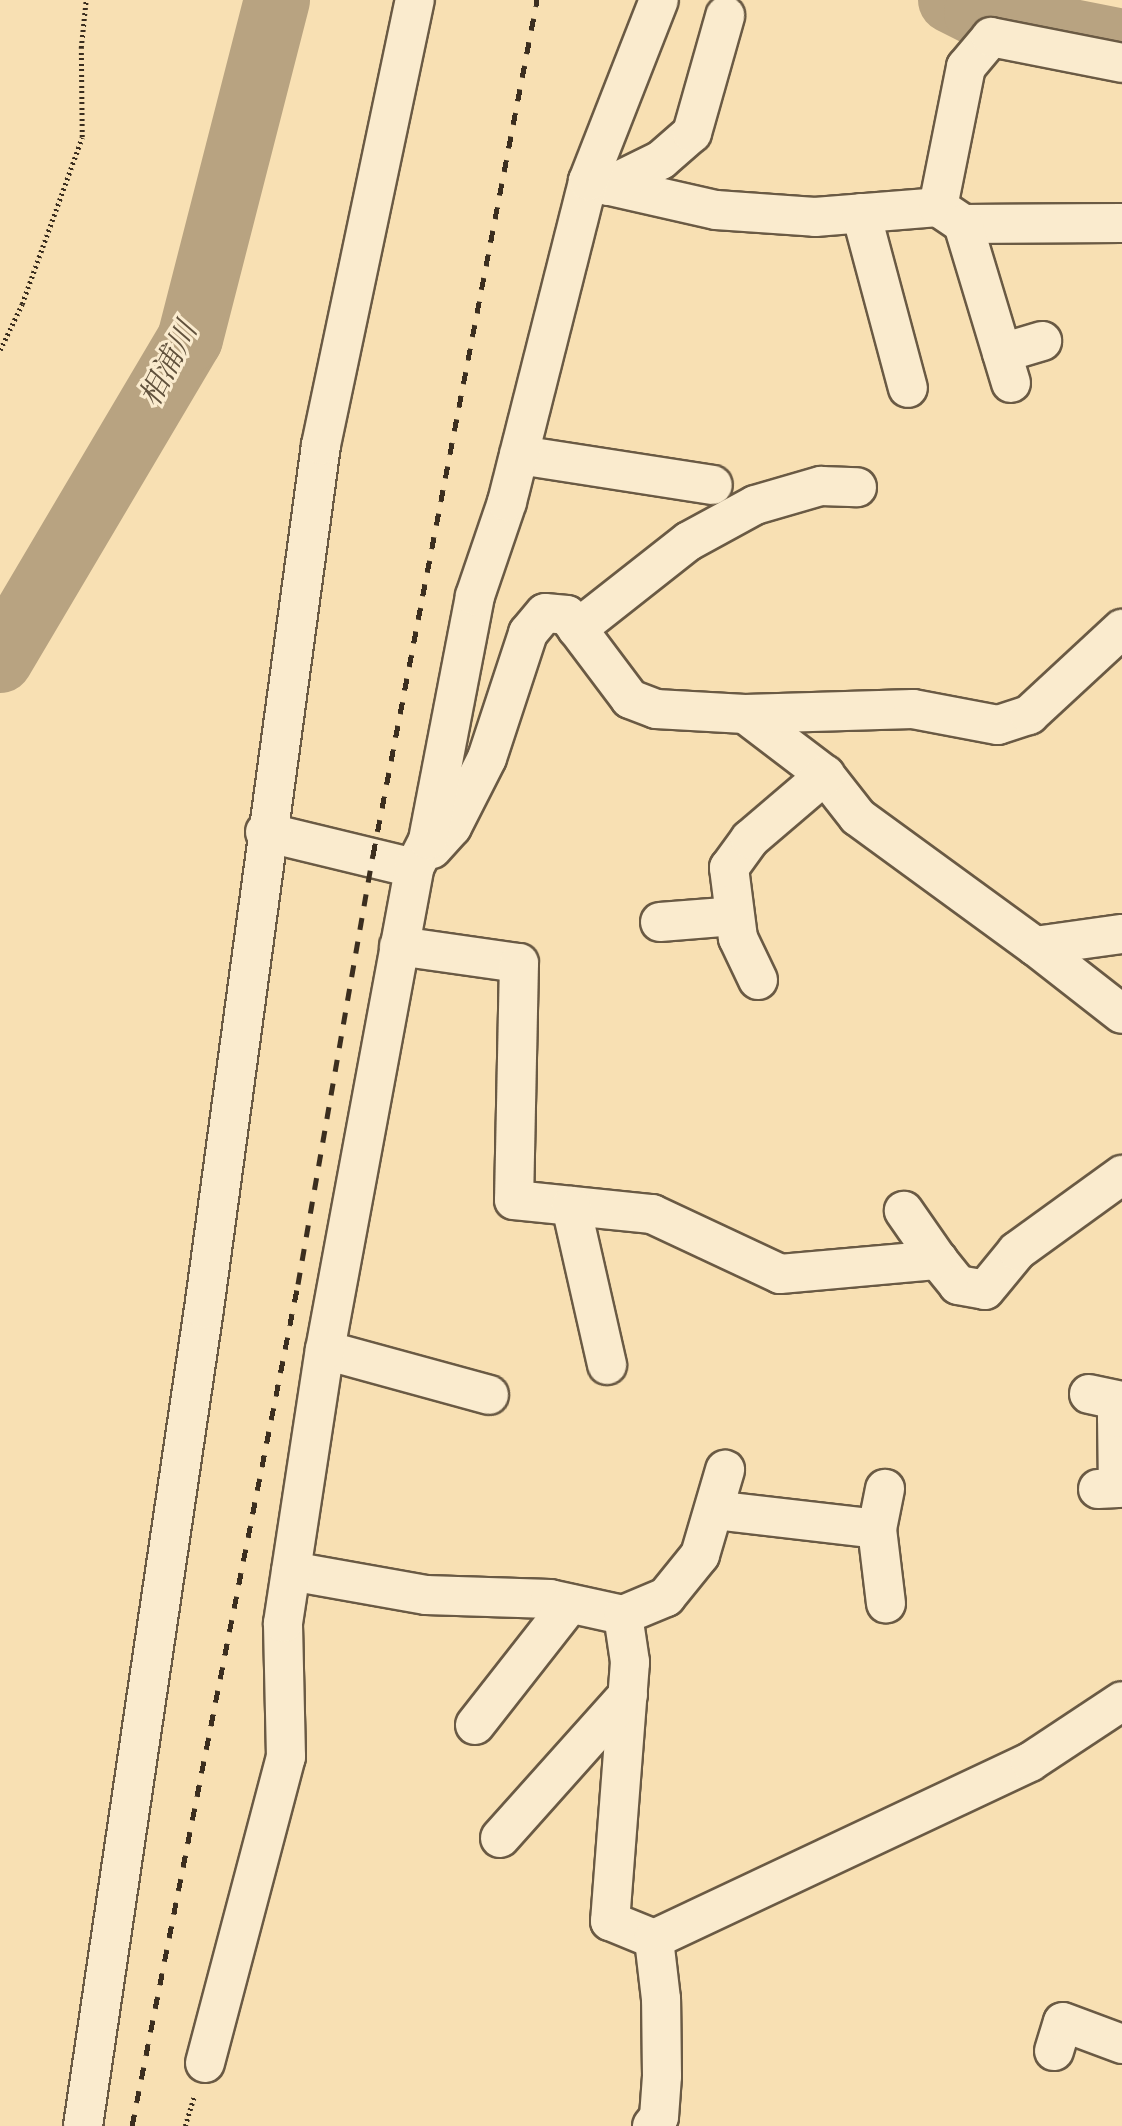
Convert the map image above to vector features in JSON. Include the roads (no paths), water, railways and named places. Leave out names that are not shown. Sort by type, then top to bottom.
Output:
[{"type":"street","points":[[83,2126],[202,1323],[265,832],[321,445],[415,0]]},
{"type":"street","points":[[205,2063],[286,1757],[283,1623],[325,1350],[414,868],[428,840],[475,596],[598,183],[659,0]]},
{"type":"street","points":[[598,183],[661,160],[692,133],[725,16]]},
{"type":"street","points":[[1042,341],[1007,368],[951,216],[966,67],[991,37],[1122,63]]},
{"type":"street","points":[[598,183],[716,210],[815,216],[861,213],[1122,223]]},
{"type":"street","points":[[861,213],[908,387]]},
{"type":"street","points":[[519,455],[713,485]]},
{"type":"street","points":[[577,629],[690,541],[755,505],[821,486],[857,487]]},
{"type":"street","points":[[414,868],[452,827],[487,758],[528,634],[545,613],[567,615],[630,699],[656,709],[745,714],[913,709],[998,725],[1029,715],[1122,629]]},
{"type":"street","points":[[745,714],[825,775],[858,817],[1035,946],[1122,1014]]},
{"type":"street","points":[[758,980],[738,938],[729,868],[750,839],[825,775]]},
{"type":"street","points":[[265,832],[414,868]]},
{"type":"street","points":[[660,922],[734,916]]},
{"type":"street","points":[[1035,946],[1122,934]]},
{"type":"street","points":[[399,946],[519,963],[514,1200],[652,1214],[780,1274],[938,1260]]},
{"type":"street","points":[[904,1210],[958,1285],[985,1290],[1017,1251],[1122,1175]]},
{"type":"street","points":[[571,1206],[607,1365]]},
{"type":"street","points":[[325,1350],[489,1395]]},
{"type":"street","points":[[1098,1489],[1118,1488],[1117,1418],[1122,1413]]},
{"type":"street","points":[[291,1571],[426,1595],[570,1604],[623,1615],[666,1597],[701,1555],[725,1470]]},
{"type":"street","points":[[886,1489],[877,1529],[886,1603]]},
{"type":"street","points":[[714,1510],[877,1529]]},
{"type":"street","points":[[475,1724],[570,1604]]},
{"type":"street","points":[[623,1615],[630,1662],[610,1921],[654,1939],[1030,1762],[1122,1702]]},
{"type":"street","points":[[500,1838],[628,1695]]},
{"type":"street","points":[[654,1939],[661,1999],[664,2123]]},
{"type":"street","points":[[1054,2052],[1063,2022],[1122,2044]]},
{"type":"waterway","name":"相浦川","points":[[0,660],[190,339],[277,0]]},
{"type":"waterway","points":[[951,0],[977,13],[1122,42]]},
{"type":"railway","points":[[132,2126],[298,1284],[373,855],[537,0]]}]
